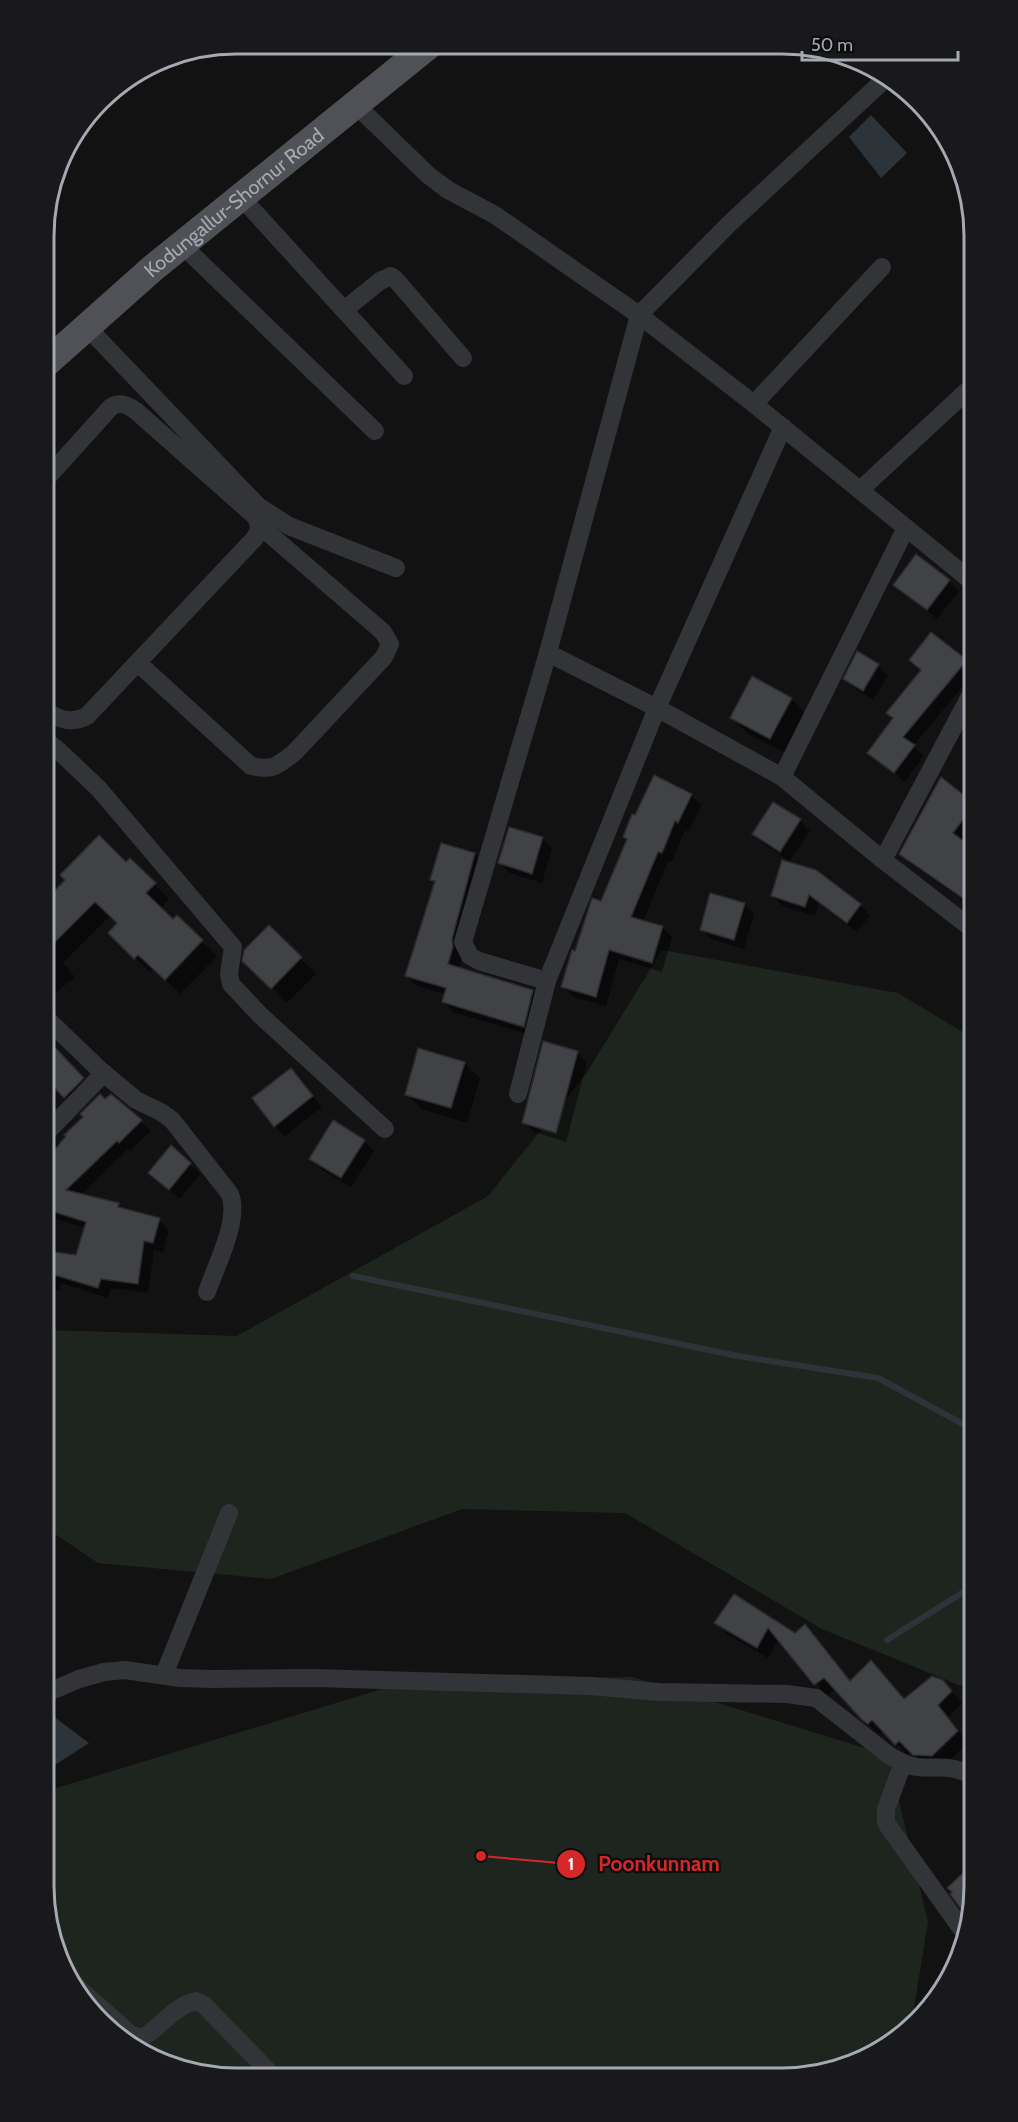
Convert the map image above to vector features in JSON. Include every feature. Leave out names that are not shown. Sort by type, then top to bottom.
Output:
[{"type":"main road","name":"Kodungallur-Shornur Road","points":[[54,356],[182,245],[418,54]]},
{"type":"street","points":[[547,981],[479,961],[471,956],[463,942],[548,653],[639,315],[730,223],[881,83]]},
{"type":"street","points":[[355,104],[428,175],[448,190],[495,215],[639,315],[754,404],[964,575]]},
{"type":"street","points":[[241,197],[404,376]]},
{"type":"street","points":[[182,245],[375,431]]},
{"type":"street","points":[[754,404],[882,267]]},
{"type":"street","points":[[344,310],[380,281],[391,276],[464,358]]},
{"type":"street","points":[[87,327],[258,506],[289,526],[396,568]]},
{"type":"street","points":[[860,490],[964,394]]},
{"type":"street","points":[[54,470],[111,407],[121,403],[129,405],[256,518],[259,525],[259,532],[254,539],[87,716],[78,721],[54,716]]},
{"type":"street","points":[[518,1094],[547,981],[657,708],[783,428]]},
{"type":"street","points":[[138,663],[251,766],[267,769],[280,764],[294,753],[384,657],[390,644],[383,633],[259,525]]},
{"type":"street","points":[[782,777],[906,528]]},
{"type":"street","points":[[548,653],[657,708],[782,777],[883,860],[964,917]]},
{"type":"street","points":[[883,860],[964,707]]},
{"type":"street","points":[[54,747],[99,789],[233,947],[229,974],[231,984],[260,1014],[385,1129]]},
{"type":"street","points":[[54,1026],[135,1100],[161,1112],[172,1120],[230,1194],[234,1205],[232,1222],[207,1292]]},
{"type":"street","points":[[54,1125],[104,1072]]},
{"type":"street","points":[[164,1675],[229,1513]]},
{"type":"street","points":[[54,1690],[104,1671],[125,1670],[212,1679],[314,1678],[591,1686],[659,1692],[788,1694],[816,1698],[890,1756],[903,1763],[916,1767],[944,1766],[964,1772]]},
{"type":"street","points":[[903,1763],[886,1809],[886,1823],[960,1926]]},
{"type":"street","points":[[130,2033],[138,2037],[147,2035],[180,2006],[196,2001],[204,2005],[266,2068]]},
{"type":"street","points":[[102,2009],[128,2032]]},
{"type":"shaded area","points":[[871,115],[907,153],[881,178],[849,137]]},
{"type":"shaded area","points":[[662,950],[898,993],[964,1033],[964,1685],[822,1629],[625,1513],[462,1509],[271,1579],[98,1563],[54,1533],[54,1330],[237,1336],[488,1196],[586,1074]]},
{"type":"shaded area","points":[[633,1677],[888,1755],[928,1922],[913,2013],[873,2044],[852,2054],[829,2062],[782,2068],[224,2068],[200,2065],[166,2054],[145,2044],[107,2015],[78,1977],[60,1933],[54,1886],[54,1789],[415,1679]]},
{"type":"shaded area","points":[[54,1717],[89,1743],[54,1765]]},
{"type":"building","points":[[916,554],[950,580],[927,610],[893,585]]},
{"type":"building","points":[[931,632],[964,658],[964,664],[903,737],[915,745],[894,773],[867,753],[893,718],[886,713],[921,670],[909,660]]},
{"type":"building","points":[[857,651],[879,664],[863,691],[843,679]]},
{"type":"building","points":[[752,676],[792,698],[770,739],[730,718]]},
{"type":"building","points":[[654,775],[692,794],[678,823],[675,821],[662,853],[658,852],[631,917],[663,926],[652,963],[609,950],[596,997],[561,987],[592,898],[601,901],[627,839],[623,837],[632,814],[635,815]]},
{"type":"building","points":[[941,777],[964,795],[964,818],[953,833],[964,841],[964,899],[899,854]]},
{"type":"building","points":[[773,802],[801,819],[780,852],[752,834]]},
{"type":"building","points":[[509,827],[543,837],[532,874],[498,863]]},
{"type":"building","points":[[99,835],[126,862],[130,858],[156,883],[146,893],[173,919],[177,915],[203,940],[165,980],[138,955],[134,959],[108,933],[117,923],[95,902],[54,943],[54,892],[65,880],[60,875]]},
{"type":"building","points":[[441,843],[475,853],[452,939],[453,947],[448,964],[533,990],[524,1027],[442,1002],[446,988],[405,976],[435,881],[430,880]]},
{"type":"building","points":[[782,860],[816,870],[861,904],[847,923],[809,895],[805,907],[771,896]]},
{"type":"building","points":[[710,893],[745,903],[734,940],[700,930]]},
{"type":"building","points":[[269,925],[302,957],[271,989],[242,961],[244,950]]},
{"type":"building","points":[[543,1041],[578,1051],[556,1133],[522,1123]]},
{"type":"building","points":[[54,1046],[84,1078],[64,1098],[54,1087]]},
{"type":"building","points":[[418,1048],[465,1062],[451,1108],[405,1095]]},
{"type":"building","points":[[291,1068],[313,1096],[274,1127],[252,1098]]},
{"type":"building","points":[[100,1094],[105,1099],[111,1094],[142,1120],[66,1190],[119,1203],[118,1207],[160,1218],[153,1243],[144,1241],[138,1284],[101,1279],[98,1288],[54,1275],[54,1252],[76,1255],[86,1222],[54,1212],[54,1151],[66,1136],[64,1135],[83,1117],[80,1114]]},
{"type":"building","points":[[333,1120],[365,1140],[341,1178],[309,1159]]},
{"type":"building","points":[[171,1145],[191,1163],[169,1190],[148,1173]]},
{"type":"building","points":[[734,1594],[795,1633],[805,1624],[850,1681],[871,1660],[904,1699],[932,1676],[943,1680],[952,1691],[938,1705],[958,1731],[932,1756],[913,1755],[899,1741],[895,1745],[872,1720],[868,1724],[862,1720],[824,1678],[814,1685],[768,1628],[757,1648],[714,1623]]},
{"type":"building","points":[[964,1872],[962,1911],[950,1894],[952,1892],[947,1888]]},
{"type":"waterway","points":[[353,1276],[738,1356],[878,1378],[964,1425]]},
{"type":"waterway","points":[[887,1640],[964,1592]]},
{"type":"place","name":"Poonkunnam","points":[[481,1856]]}]
